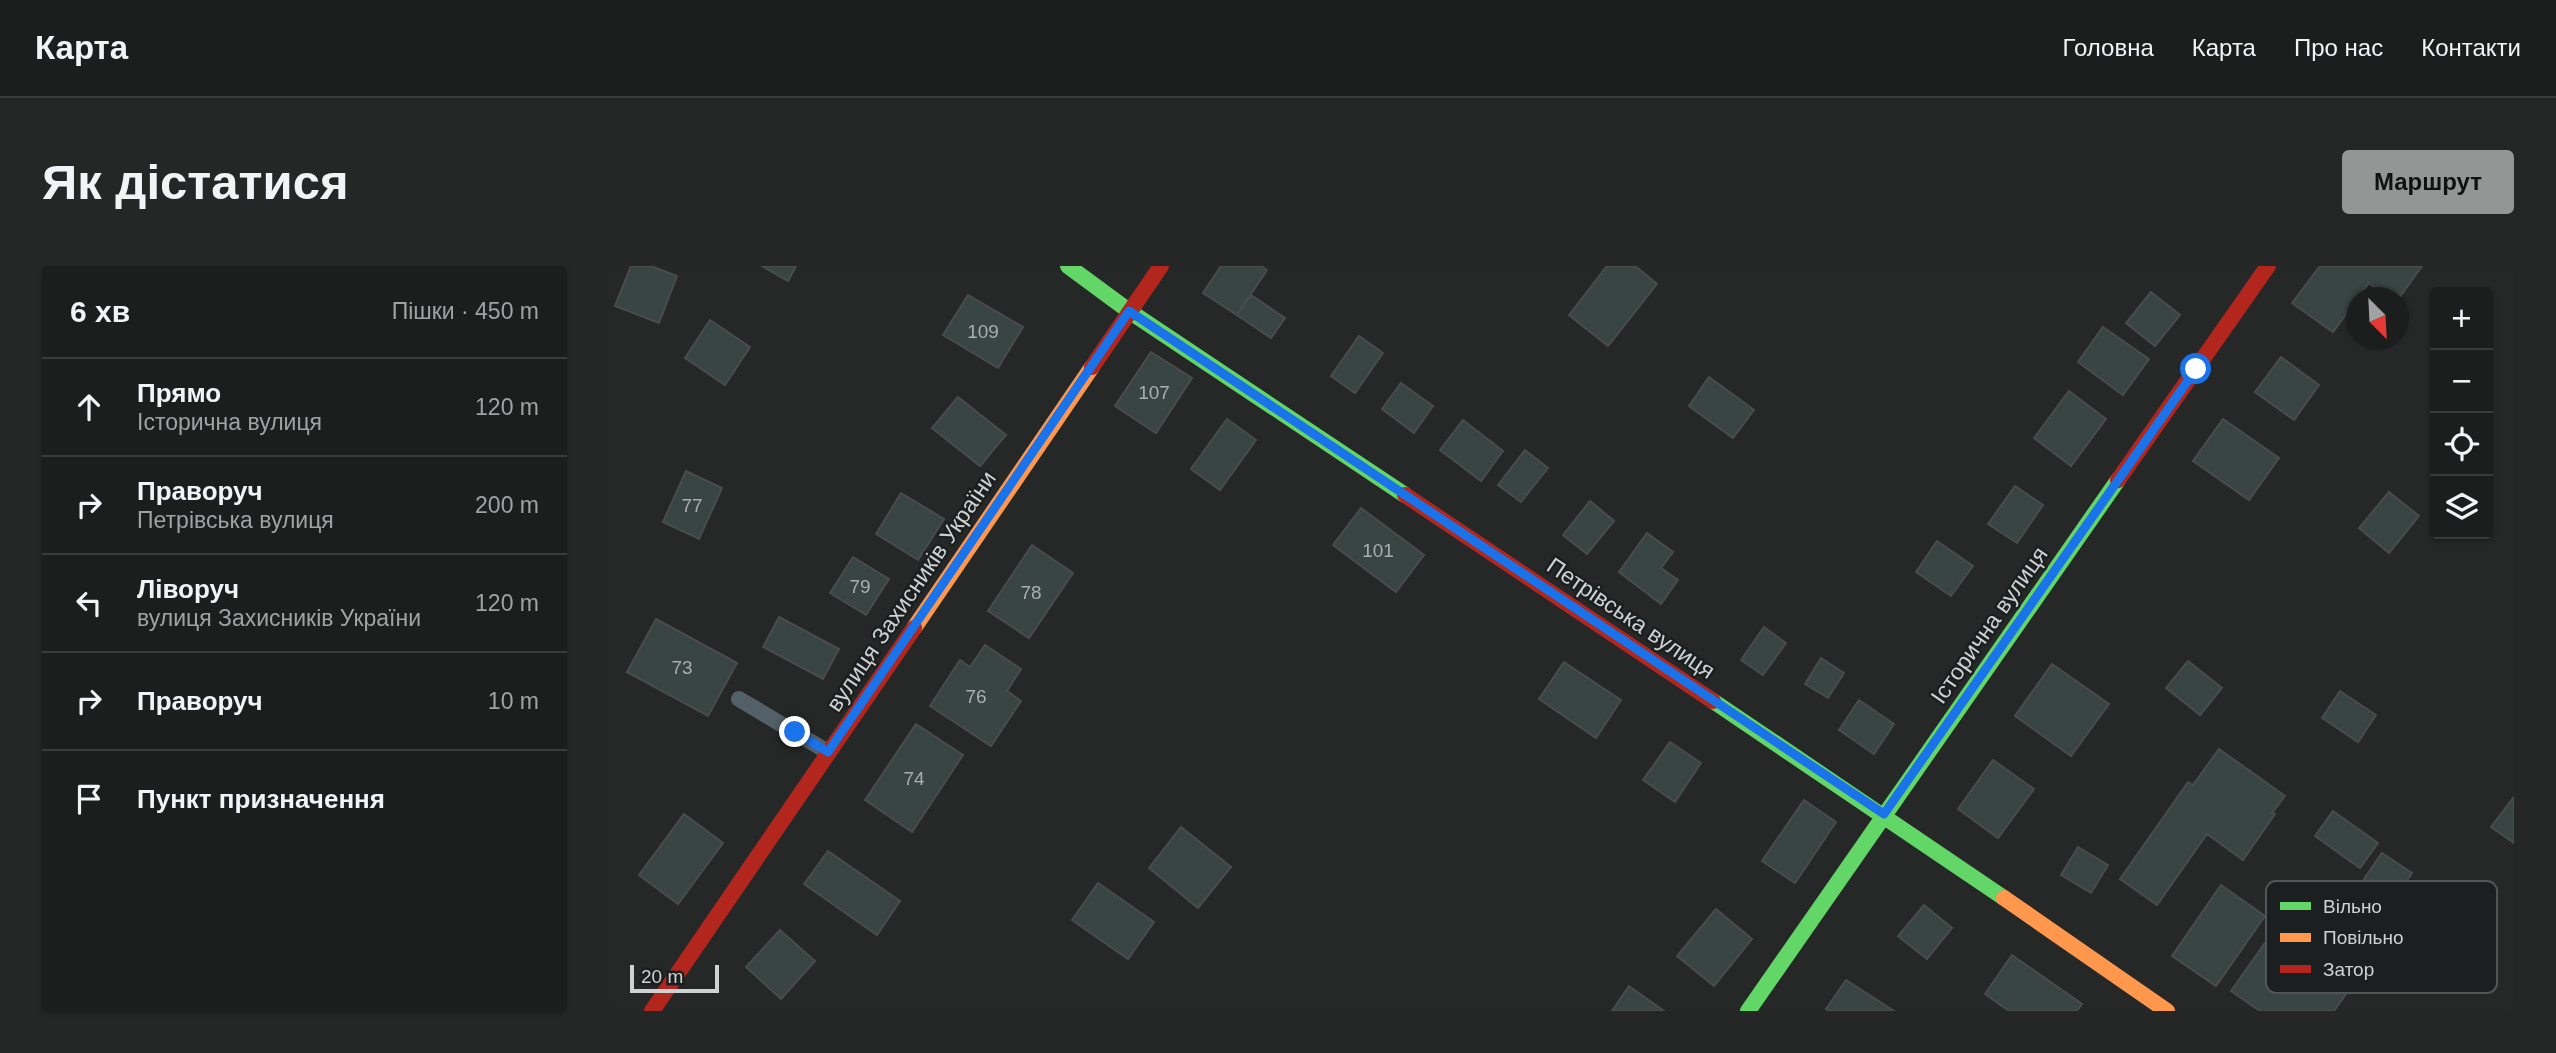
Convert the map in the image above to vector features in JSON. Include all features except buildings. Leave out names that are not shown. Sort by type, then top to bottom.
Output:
[{"type":"street","name":"Петрівська вулиця","points":[[1067,266],[1129,311],[1884,814],[2167,1011]]},
{"type":"street","name":"вулиця Захисників України","points":[[652,1011],[1161,266]]},
{"type":"street","name":"Історична вулиця","points":[[1748,1011],[2268,266]]},
{"type":"lane","points":[[739,699],[828,752]]},
{"type":"traffic: fast","points":[[1068,266],[1129,311],[1405,495]]},
{"type":"traffic: fast","points":[[1748,1011],[2118,480]]},
{"type":"traffic: fast","points":[[1713,701],[2004,898]]},
{"type":"traffic: slow","points":[[914,628],[1092,367]]},
{"type":"traffic: slow","points":[[2004,898],[2167,1011]]},
{"type":"traffic: jam","points":[[1092,367],[1161,266]]},
{"type":"traffic: jam","points":[[2118,480],[2268,266]]},
{"type":"traffic: jam","points":[[1405,495],[1713,701]]},
{"type":"traffic: jam","points":[[652,1011],[914,628]]},
{"type":"route","points":[[795,732],[828,752],[1129,311],[1884,814],[2196,369]]}]
